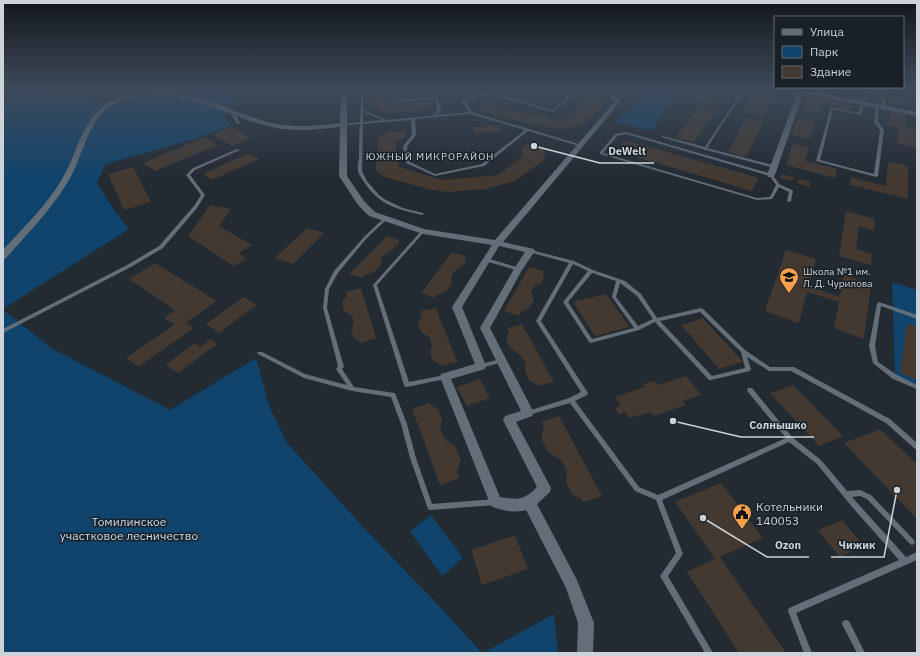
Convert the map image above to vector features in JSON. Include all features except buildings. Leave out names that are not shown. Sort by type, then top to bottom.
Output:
[{"type":"street","points":[[3,256],[49,203],[71,170],[85,135],[95,120]]},
{"type":"street","points":[[258,120],[287,128],[343,125]]},
{"type":"street","points":[[343,120],[343,176],[361,204],[372,214],[385,220],[423,231],[498,243],[531,251],[518,269],[485,328],[528,413],[510,420],[545,488],[530,503],[516,506],[498,504],[496,502],[445,377],[481,366],[457,307],[498,243],[602,120]]},
{"type":"street","points":[[771,175],[791,120]]},
{"type":"street","points":[[530,503],[572,584],[586,623],[586,653]]},
{"type":"lane","points":[[362,120],[360,171],[366,183],[381,199],[406,210],[422,214]]},
{"type":"lane","points":[[343,125],[413,120],[414,135],[405,146],[408,163],[435,175],[483,165],[527,130]]},
{"type":"lane","points":[[493,120],[580,145]]},
{"type":"lane","points":[[705,149],[724,120]]},
{"type":"lane","points":[[829,120],[818,161],[876,176],[882,130],[876,122],[877,120]]},
{"type":"lane","points":[[778,185],[770,198],[757,199],[600,153],[616,135],[626,133],[771,175],[778,185],[791,191],[789,201]]},
{"type":"lane","points":[[663,137],[775,167]]},
{"type":"lane","points":[[3,331],[129,266],[161,247],[196,208],[203,195],[199,187],[188,175],[194,169],[238,150]]},
{"type":"lane","points":[[352,389],[339,369],[341,367],[325,308],[326,288],[336,272],[365,238],[385,220]]},
{"type":"lane","points":[[423,231],[374,285],[407,385],[445,377]]},
{"type":"lane","points":[[531,251],[572,262],[591,271],[623,282],[640,295],[656,320],[711,378],[748,369],[743,350]]},
{"type":"lane","points":[[487,260],[518,269]]},
{"type":"lane","points":[[528,413],[571,400],[584,394],[538,321],[572,262]]},
{"type":"lane","points":[[591,271],[565,302],[591,341],[637,329],[656,320],[701,310],[743,350],[769,369],[792,369],[888,421],[917,447]]},
{"type":"lane","points":[[618,280],[614,297],[637,329]]},
{"type":"lane","points":[[917,317],[879,304],[872,346],[876,363],[895,377],[917,387]]},
{"type":"lane","points":[[260,353],[304,376],[352,389],[393,395],[404,424],[413,458],[430,507],[496,502]]},
{"type":"lane","points":[[481,366],[501,361]]},
{"type":"lane","points":[[750,390],[790,439],[820,462],[905,561]]},
{"type":"lane","points":[[571,400],[637,488],[658,498],[680,554],[664,576],[709,653]]},
{"type":"lane","points":[[658,498],[790,439]]},
{"type":"lane","points":[[846,494],[860,493],[869,496],[912,542]]},
{"type":"lane","points":[[808,653],[792,612],[917,556]]},
{"type":"lane","points":[[846,624],[861,653]]},
{"type":"green space","points":[[3,120],[225,120],[232,125],[197,138],[105,164],[97,183],[116,213],[129,229],[3,309]]},
{"type":"green space","points":[[617,120],[659,120],[651,131],[615,122]]},
{"type":"green space","points":[[892,282],[917,290],[917,385],[895,375]]},
{"type":"green space","name":"Томилинское участковое лесничество","points":[[3,310],[53,349],[170,410],[256,358],[269,406],[287,443],[364,528],[482,653],[3,653]]},
{"type":"green space","points":[[431,515],[463,558],[442,576],[410,531]]},
{"type":"green space","points":[[554,614],[558,653],[483,653]]},
{"type":"place","name":"DeWelt","points":[[534,146]]},
{"type":"place","name":"Школа №1 им. Л. Д. Чурилова","points":[[789,294]]},
{"type":"place","name":"Солнышко","points":[[673,421]]},
{"type":"place","name":"Чижик","points":[[897,490]]},
{"type":"place","name":"Ozon","points":[[703,518]]},
{"type":"place","name":"Котельники 140053","points":[[742,530]]},
{"type":"district","name":"ЮЖНЫЙ МИКРОРАЙОН","points":[[430,156]]}]
